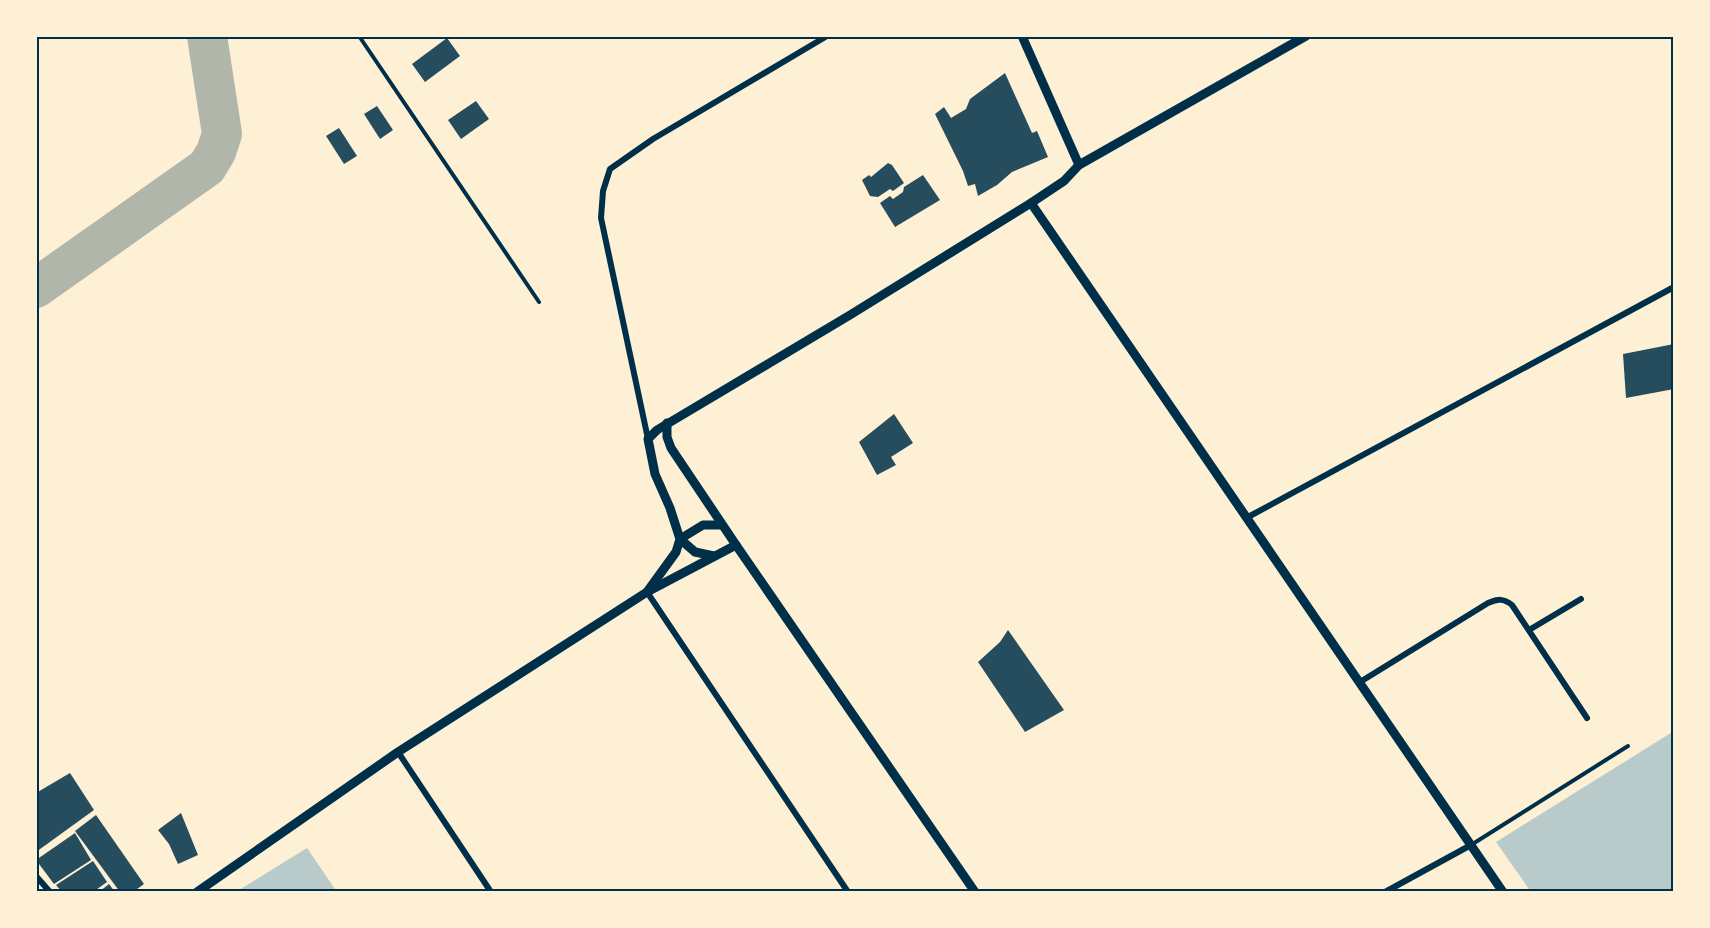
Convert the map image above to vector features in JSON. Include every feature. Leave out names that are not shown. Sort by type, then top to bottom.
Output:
[{"type":"street","points":[[714,556],[695,552],[680,539],[655,474],[601,218],[603,191],[610,169],[653,139],[826,36]]},
{"type":"street","points":[[1022,36],[1078,165]]},
{"type":"street","points":[[648,439],[667,423],[850,315],[1032,203],[1064,181],[1078,165],[1306,36]]},
{"type":"street","points":[[1032,203],[1503,892]]},
{"type":"street","points":[[1248,517],[1674,287]]},
{"type":"street","points":[[667,423],[669,443],[722,525],[975,892]]},
{"type":"street","points":[[647,592],[676,552],[680,539],[703,525],[722,525]]},
{"type":"street","points":[[197,892],[398,752],[647,592],[736,545]]},
{"type":"street","points":[[647,592],[848,892]]},
{"type":"street","points":[[1360,682],[1488,603],[1498,599],[1505,600],[1512,605],[1587,718]]},
{"type":"street","points":[[1529,630],[1581,599]]},
{"type":"street","points":[[398,752],[491,892]]},
{"type":"street","points":[[1385,892],[1471,845]]},
{"type":"street","points":[[36,876],[50,892]]},
{"type":"lane","points":[[359,36],[539,302]]},
{"type":"lane","points":[[1471,845],[1628,746]]},
{"type":"shaded area","points":[[1674,731],[1674,892],[1531,892],[1496,842]]},
{"type":"shaded area","points":[[307,848],[337,892],[236,892]]},
{"type":"building","points":[[447,38],[460,56],[425,82],[412,64]]},
{"type":"building","points":[[1005,73],[1032,133],[1037,131],[1048,157],[1012,172],[997,185],[978,196],[975,184],[968,186],[935,114],[944,107],[951,118],[966,109],[970,99]]},
{"type":"building","points":[[476,101],[489,119],[461,139],[448,120]]},
{"type":"building","points":[[377,106],[393,130],[380,139],[364,114]]},
{"type":"building","points":[[339,128],[357,156],[344,164],[326,136]]},
{"type":"building","points":[[888,163],[892,165],[904,183],[893,191],[890,189],[878,197],[870,196],[862,180],[869,175],[871,177]]},
{"type":"building","points":[[923,175],[940,200],[895,227],[880,203],[890,196],[893,199],[903,192],[904,187]]},
{"type":"building","points":[[1674,344],[1674,389],[1626,398],[1623,354]]},
{"type":"building","points":[[894,414],[913,443],[891,457],[896,465],[877,475],[859,442]]},
{"type":"building","points":[[1008,630],[1064,710],[1025,732],[978,662],[1000,642]]},
{"type":"building","points":[[70,773],[94,810],[36,852],[36,793]]},
{"type":"building","points":[[181,813],[198,855],[178,864],[169,844],[158,830]]},
{"type":"building","points":[[96,815],[144,884],[133,892],[120,892],[75,831]]},
{"type":"building","points":[[75,833],[91,860],[54,884],[36,860]]},
{"type":"building","points":[[93,861],[107,882],[93,892],[62,892],[56,885]]},
{"type":"building","points":[[109,884],[115,892],[99,892]]},
{"type":"taxiway","points":[[36,288],[207,167],[216,152],[222,134],[207,36]]}]
